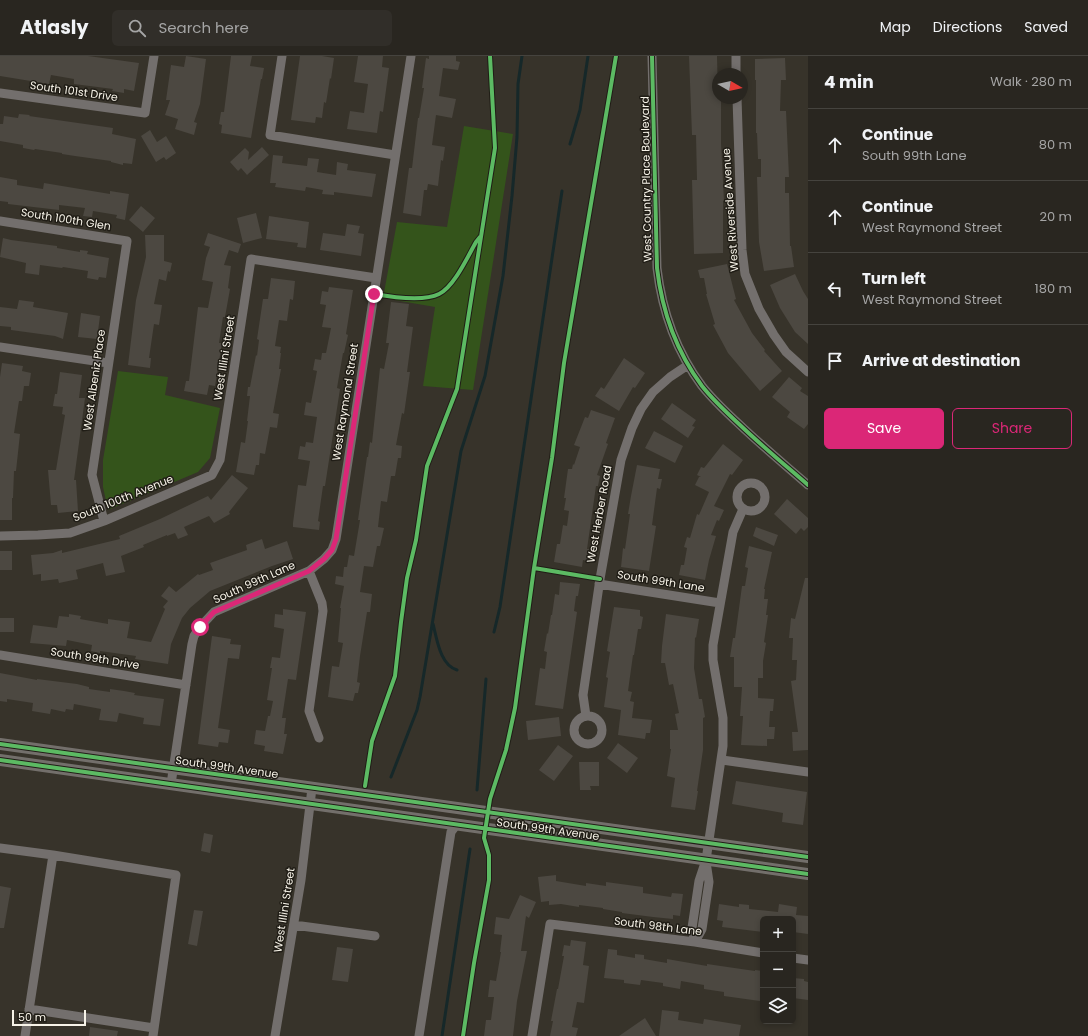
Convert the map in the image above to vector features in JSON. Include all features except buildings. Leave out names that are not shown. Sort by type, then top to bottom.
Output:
[{"type":"main road","name":"South 99th Avenue","points":[[0,744],[808,857]]},
{"type":"main road","name":"South 99th Avenue","points":[[0,760],[808,874]]},
{"type":"street","name":"South 101st Drive","points":[[0,93],[145,113],[154,56]]},
{"type":"street","points":[[282,56],[270,135],[395,155]]},
{"type":"street","name":"West Raymond Street","points":[[309,571],[328,555],[332,550],[336,539],[411,56]]},
{"type":"street","name":"West Country Place Boulevard","points":[[652,56],[657,268],[662,299],[669,324],[688,364],[702,386],[719,405],[808,485]]},
{"type":"street","points":[[736,56],[736,68]]},
{"type":"street","name":"West Riverside Avenue","points":[[737,104],[742,243],[745,274],[759,309],[774,335],[786,352],[808,372]]},
{"type":"street","name":"South 100th Glen","points":[[0,221],[128,241]]},
{"type":"street","name":"West Albeniz Place","points":[[104,521],[92,475],[108,363],[128,241]]},
{"type":"street","name":"West Illini Street","points":[[220,460],[251,259],[376,278]]},
{"type":"street","points":[[0,347],[108,363]]},
{"type":"street","name":"West Herber Road","points":[[586,716],[583,696],[599,581],[621,460],[632,428],[641,409],[653,392],[688,364]]},
{"type":"street","name":"South 100th Avenue","points":[[0,536],[70,533],[104,521],[212,475],[220,460]]},
{"type":"street","points":[[695,942],[702,929],[709,882],[706,860],[723,746],[723,718],[713,660],[713,645],[733,532],[743,509]]},
{"type":"street","points":[[309,571],[322,603],[323,611],[309,711],[320,738]]},
{"type":"street","name":"South 99th Lane","points":[[186,685],[194,636],[203,621],[214,612],[309,571]]},
{"type":"street","name":"South 99th Lane","points":[[599,581],[720,603]]},
{"type":"street","name":"South 99th Drive","points":[[0,655],[186,685]]},
{"type":"street","points":[[171,784],[186,685]]},
{"type":"street","points":[[722,760],[808,772]]},
{"type":"street","name":"West Illini Street","points":[[275,1036],[302,880],[312,788]]},
{"type":"street","points":[[419,1036],[451,832],[461,825]]},
{"type":"street","points":[[0,848],[53,855],[176,876],[153,1032],[29,1009]]},
{"type":"street","points":[[25,1036],[53,855]]},
{"type":"street","name":"South 98th Lane","points":[[532,1036],[550,924],[695,942],[760,953]]},
{"type":"street","points":[[294,925],[376,936]]},
{"type":"street","points":[[796,958],[808,960]]},
{"type":"path","points":[[365,786],[372,741],[395,676],[407,578],[416,540],[427,466],[457,389],[495,148],[490,56]]},
{"type":"path","points":[[485,812],[506,750],[515,708],[534,568],[552,458],[568,341],[616,56]]},
{"type":"path","points":[[374,294],[419,298],[439,294],[457,275],[476,242],[482,236]]},
{"type":"path","points":[[534,568],[599,581]]},
{"type":"path","points":[[463,1036],[489,880],[489,855],[483,829]]},
{"type":"green space","points":[[464,126],[513,134],[473,390],[423,386],[435,307],[383,298],[397,222],[447,227]]},
{"type":"green space","points":[[118,371],[168,377],[165,395],[220,408],[210,458],[198,472],[108,510],[103,487],[103,460]]},
{"type":"waterway","points":[[391,777],[417,710],[461,451],[485,376],[503,276],[512,196],[517,137],[518,84],[522,56]]},
{"type":"waterway","points":[[570,144],[580,110],[588,56]]},
{"type":"waterway","points":[[494,632],[500,607],[562,191]]},
{"type":"waterway","points":[[433,624],[443,657],[451,667],[457,670]]},
{"type":"waterway","points":[[477,790],[486,679]]},
{"type":"waterway","points":[[442,1036],[470,849]]},
{"type":"cycle path","points":[[365,786],[372,741],[395,676],[407,578],[416,540],[427,466],[457,389],[495,148],[490,56]]},
{"type":"cycle path","points":[[463,1036],[489,880],[489,855],[484,838],[490,799],[506,750],[515,708],[534,568],[552,458],[564,363],[616,56]]},
{"type":"cycle path","points":[[652,56],[657,268],[662,300],[672,330],[685,359],[702,386],[748,433],[808,485]]},
{"type":"cycle path","points":[[374,294],[416,298],[424,298],[439,294],[450,285],[480,237]]},
{"type":"cycle path","points":[[534,568],[600,579]]},
{"type":"cycle path","points":[[0,744],[808,857]]},
{"type":"cycle path","points":[[0,760],[808,874]]},
{"type":"route","points":[[200,627],[203,621],[214,612],[309,571],[324,559],[332,550],[336,539],[374,294]]}]
